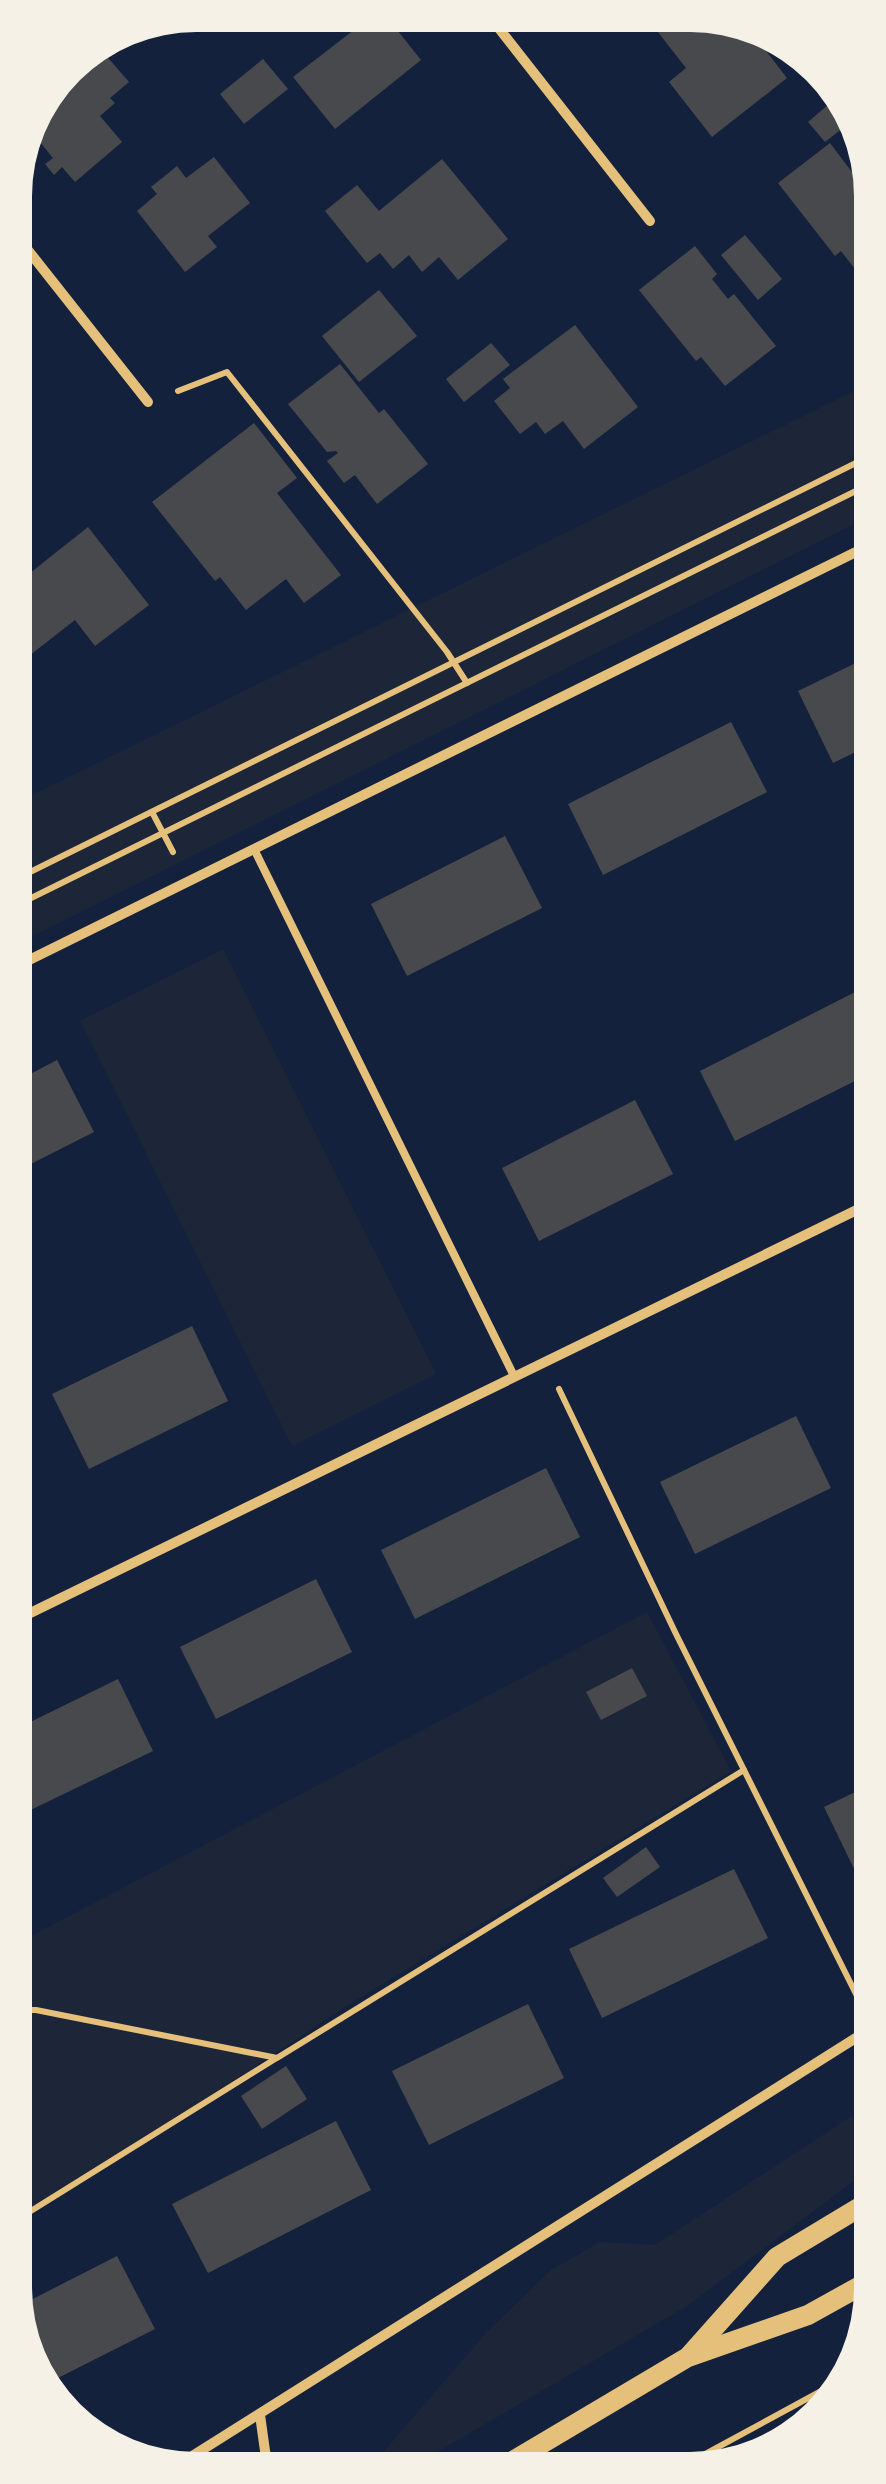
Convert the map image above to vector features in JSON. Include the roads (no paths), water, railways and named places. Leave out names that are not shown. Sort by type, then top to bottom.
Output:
[{"type":"main road","points":[[688,2357],[777,2257],[853,2211]]},
{"type":"main road","points":[[529,2452],[688,2357],[808,2315],[853,2290]]},
{"type":"street","points":[[502,32],[650,221]]},
{"type":"street","points":[[33,256],[148,402]]},
{"type":"street","points":[[33,958],[854,553]]},
{"type":"street","points":[[32,1612],[854,1212]]},
{"type":"street","points":[[201,2452],[853,2040]]},
{"type":"street","points":[[260,2415],[265,2452]]},
{"type":"lane","points":[[254,849],[514,1376]]}]
